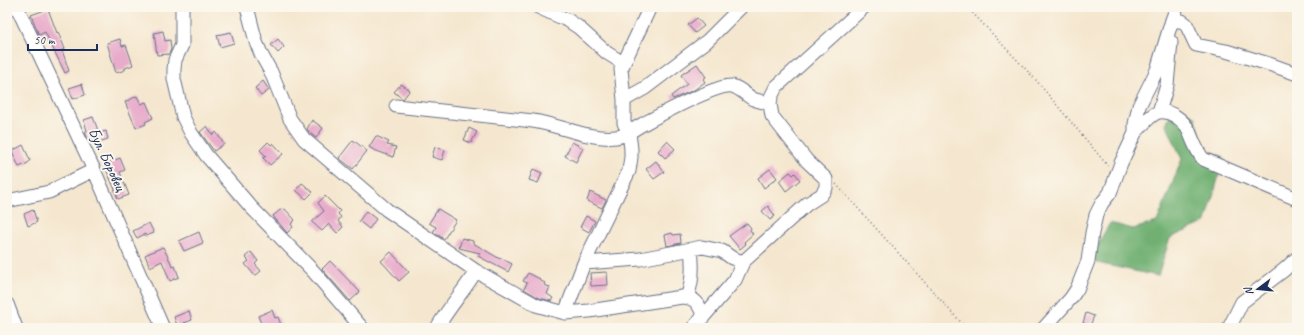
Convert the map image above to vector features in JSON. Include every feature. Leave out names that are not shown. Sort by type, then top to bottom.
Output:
[{"type":"street","name":"Бул. Боровец","points":[[17,7],[94,170],[163,328]]},
{"type":"street","points":[[182,7],[182,45],[176,60],[174,79],[183,117],[191,133],[206,154],[251,207],[314,272],[362,328]]},
{"type":"street","points":[[247,7],[254,35],[262,56],[274,78],[290,119],[304,139],[387,210],[476,271],[536,305],[565,313],[690,297],[697,302],[704,316]]},
{"type":"street","points":[[538,7],[578,27],[607,53],[623,63]]},
{"type":"street","points":[[565,313],[584,263],[629,171],[631,157],[629,133],[624,124],[624,100],[621,69],[650,7]]},
{"type":"street","points":[[624,100],[645,88],[707,41],[741,7]]},
{"type":"street","points":[[693,328],[735,280],[743,262],[807,204],[821,195],[826,188],[826,179],[807,161],[772,116],[770,104],[771,97],[776,87],[864,7]]},
{"type":"street","points":[[1135,133],[1135,124],[1139,106],[1157,70],[1170,25],[1177,7]]},
{"type":"street","points":[[1170,25],[1182,21],[1186,24],[1196,45],[1272,65],[1297,74]]},
{"type":"street","points":[[1159,112],[1167,85],[1170,60],[1170,25]]},
{"type":"street","points":[[396,106],[550,123],[590,136],[616,137],[626,136],[655,117],[709,92],[724,87],[732,86],[741,90],[753,99],[770,104]]},
{"type":"street","points":[[1044,328],[1071,298],[1077,289],[1088,260],[1096,215],[1110,192],[1135,133],[1152,116],[1159,112],[1172,114],[1184,124],[1203,159],[1297,199]]},
{"type":"street","points":[[7,201],[49,192],[94,170]]},
{"type":"street","points":[[584,263],[640,259],[702,247],[717,249],[732,258],[743,262]]},
{"type":"street","points":[[687,297],[691,287],[691,250]]},
{"type":"street","points":[[1229,328],[1242,302],[1284,270],[1297,258]]},
{"type":"street","points":[[437,328],[476,271]]},
{"type":"street","points":[[7,304],[16,328]]},
{"type":"path","points":[[967,7],[1035,79],[1116,176]]},
{"type":"path","points":[[826,179],[839,186],[966,328]]},
{"type":"green space","points":[[1174,106],[1195,116],[1205,149],[1224,157],[1206,222],[1170,238],[1158,276],[1088,261],[1110,223],[1133,229],[1157,222],[1182,159],[1166,124]]},
{"type":"building","points":[[48,9],[65,49],[62,50],[69,71],[65,73],[45,32],[39,35],[31,15]]},
{"type":"building","points":[[697,18],[704,26],[695,33],[688,25]]},
{"type":"building","points":[[163,31],[165,41],[170,40],[171,49],[169,54],[157,55],[154,33]]},
{"type":"building","points":[[231,32],[234,43],[220,47],[217,35]]},
{"type":"building","points":[[120,39],[122,46],[126,45],[133,65],[116,73],[107,43]]},
{"type":"building","points":[[278,39],[284,47],[278,53],[271,45]]},
{"type":"building","points":[[697,64],[706,77],[703,79],[705,82],[694,90],[673,99],[671,96],[687,84],[681,75]]},
{"type":"building","points":[[263,81],[269,90],[261,96],[255,88]]},
{"type":"building","points":[[82,84],[85,95],[73,99],[69,88]]},
{"type":"building","points":[[401,84],[410,90],[403,99],[394,92]]},
{"type":"building","points":[[137,96],[141,104],[146,102],[153,118],[145,122],[146,124],[136,128],[125,102]]},
{"type":"building","points":[[93,117],[99,133],[106,131],[108,139],[99,142],[97,136],[88,139],[85,132],[87,131],[84,120]]},
{"type":"building","points":[[312,120],[323,128],[316,138],[307,129]]},
{"type":"building","points":[[207,126],[213,135],[216,132],[224,144],[214,151],[200,132]]},
{"type":"building","points":[[469,128],[477,132],[471,143],[464,140]]},
{"type":"building","points":[[376,136],[389,142],[387,145],[396,147],[393,157],[369,147]]},
{"type":"building","points":[[353,140],[367,151],[353,169],[339,158]]},
{"type":"building","points":[[667,141],[675,149],[665,158],[658,151]]},
{"type":"building","points":[[268,142],[271,145],[273,143],[283,154],[270,165],[263,158],[266,156],[260,150]]},
{"type":"building","points":[[572,142],[583,148],[576,162],[565,156]]},
{"type":"building","points":[[23,145],[30,160],[28,163],[19,167],[12,151]]},
{"type":"building","points":[[435,147],[445,150],[442,160],[432,157]]},
{"type":"building","points":[[120,158],[125,170],[120,172],[129,195],[118,199],[104,165]]},
{"type":"building","points":[[656,161],[664,172],[654,179],[646,169]]},
{"type":"building","points":[[533,169],[542,173],[538,183],[529,180]]},
{"type":"building","points":[[770,169],[777,178],[764,188],[758,178]]},
{"type":"building","points":[[790,172],[793,175],[795,173],[800,180],[786,191],[779,181]]},
{"type":"building","points":[[302,183],[313,192],[306,199],[296,190]]},
{"type":"building","points":[[590,192],[606,200],[602,208],[587,201]]},
{"type":"building","points":[[325,196],[340,211],[338,214],[341,217],[338,221],[343,227],[337,233],[329,224],[322,231],[312,222],[324,211],[318,203]]},
{"type":"building","points":[[768,206],[775,216],[770,220],[762,211]]},
{"type":"building","points":[[285,209],[295,220],[291,224],[293,227],[287,233],[273,216],[280,210]]},
{"type":"building","points":[[438,209],[456,220],[444,239],[433,232],[436,227],[429,223]]},
{"type":"building","points":[[33,210],[37,222],[28,226],[24,214]]},
{"type":"building","points":[[366,211],[376,219],[369,229],[359,221]]},
{"type":"building","points":[[586,216],[595,221],[589,232],[580,227]]},
{"type":"building","points":[[149,223],[154,233],[146,236],[145,234],[137,238],[133,231]]},
{"type":"building","points":[[747,223],[753,234],[744,242],[746,244],[740,249],[729,236]]},
{"type":"building","points":[[199,232],[203,243],[184,251],[179,241]]},
{"type":"building","points":[[672,233],[673,235],[680,234],[681,243],[667,246],[665,235]]},
{"type":"building","points":[[462,238],[473,241],[473,243],[500,259],[501,258],[512,264],[508,272],[478,256],[480,253],[459,248]]},
{"type":"building","points":[[163,247],[173,267],[175,266],[179,277],[170,281],[162,261],[150,267],[145,255]]},
{"type":"building","points":[[251,252],[258,261],[255,264],[261,271],[255,276],[245,264],[249,261],[245,257]]},
{"type":"building","points":[[391,252],[409,272],[399,281],[381,261]]},
{"type":"building","points":[[330,261],[360,292],[350,301],[322,269]]},
{"type":"building","points":[[607,272],[608,285],[591,286],[590,273]]},
{"type":"building","points":[[528,273],[540,279],[539,280],[545,283],[544,285],[550,287],[547,294],[553,298],[551,301],[539,298],[524,289],[527,283],[523,281]]},
{"type":"building","points":[[272,310],[275,318],[278,317],[281,325],[273,328],[263,328],[258,316]]},
{"type":"building","points":[[189,311],[192,320],[184,323],[185,328],[178,328],[174,317]]},
{"type":"building","points":[[1086,313],[1094,316],[1090,326],[1083,323]]}]
